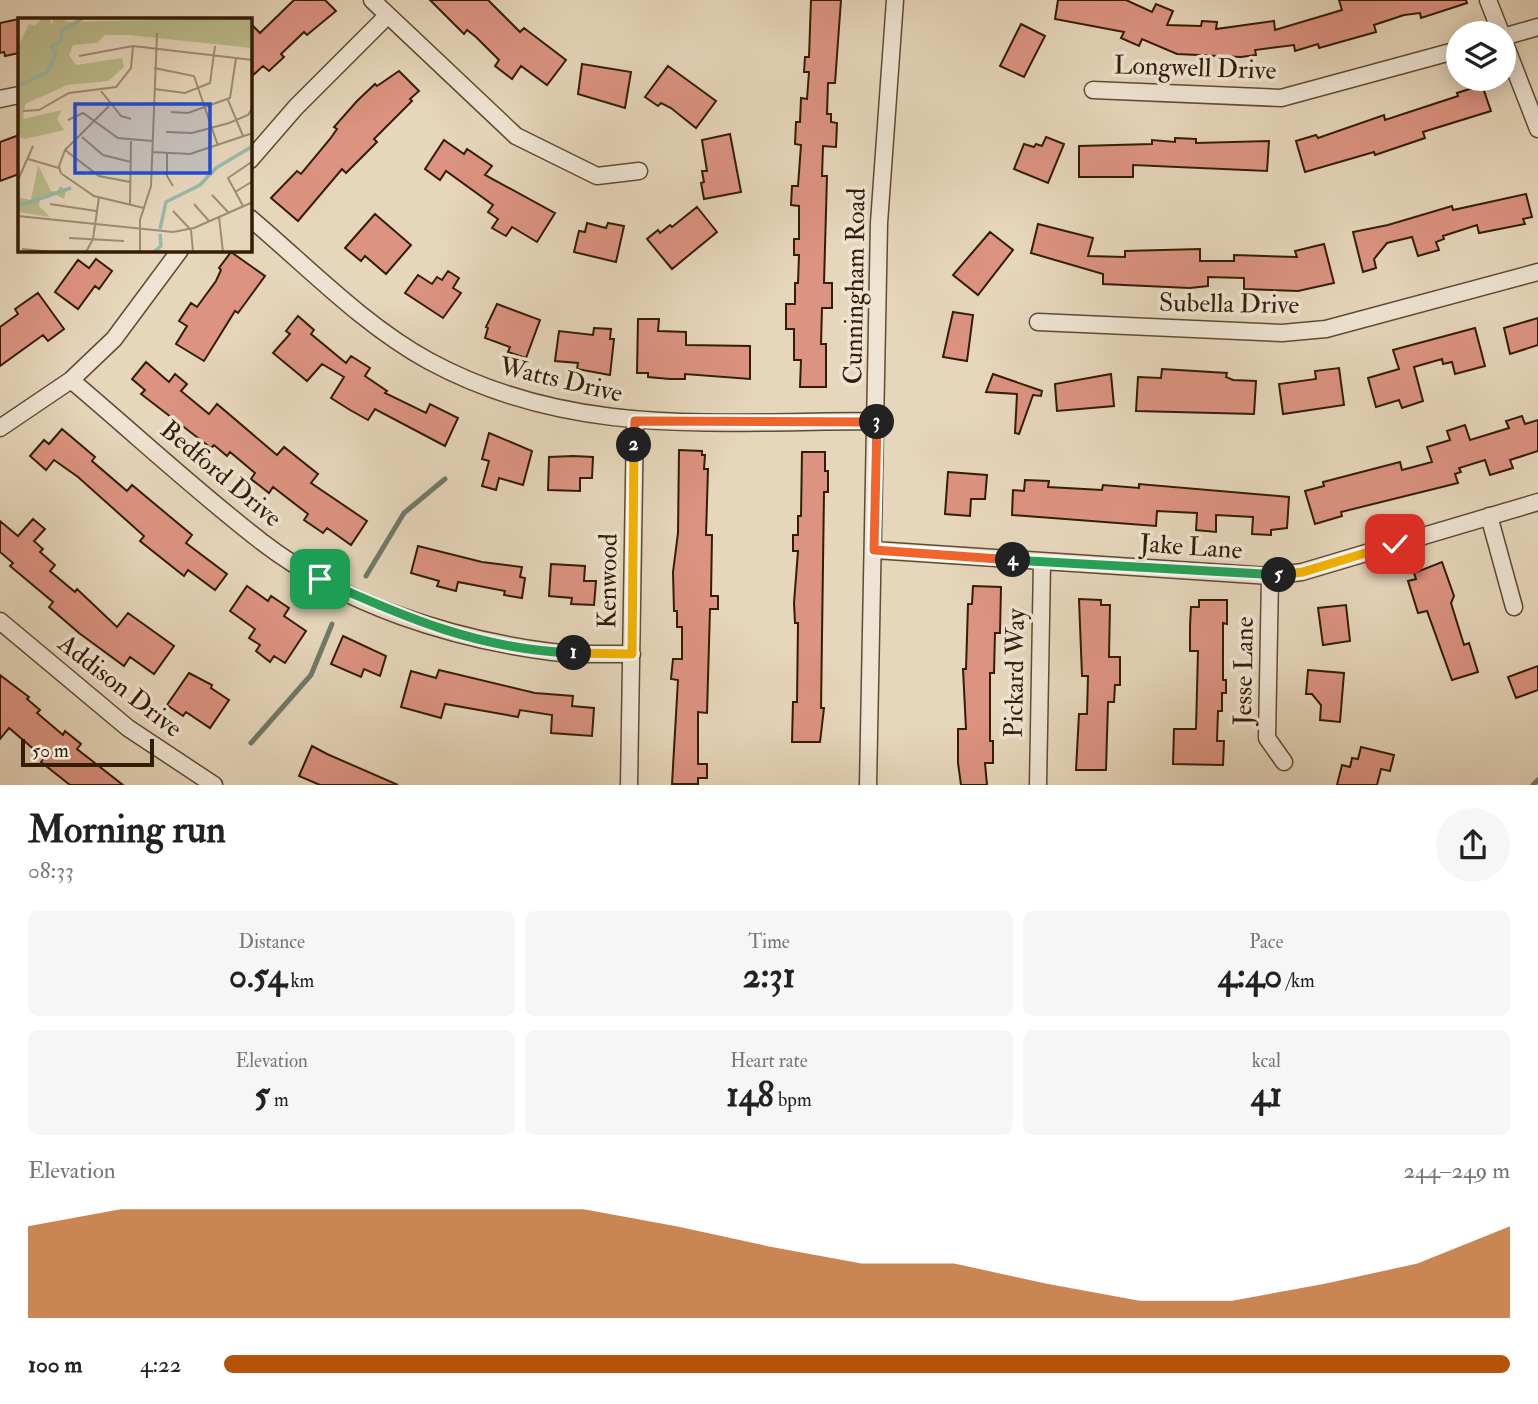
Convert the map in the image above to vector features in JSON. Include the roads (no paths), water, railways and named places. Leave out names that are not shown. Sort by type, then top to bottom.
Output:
[{"type":"street","points":[[372,0],[516,136],[597,176],[639,171]]},
{"type":"street","name":"Cunningham Road","points":[[868,785],[879,223],[895,0]]},
{"type":"street","points":[[1488,0],[1497,21]]},
{"type":"street","points":[[252,158],[296,107],[387,16]]},
{"type":"street","points":[[1516,33],[1538,27]]},
{"type":"street","name":"Longwell Drive","points":[[1093,90],[1281,98],[1446,53]]},
{"type":"street","points":[[1516,71],[1538,129]]},
{"type":"street","points":[[0,99],[18,95]]},
{"type":"street","name":"Watts Drive","points":[[252,220],[373,323],[427,360],[482,387],[526,402],[583,415],[635,421],[877,421]]},
{"type":"street","points":[[0,428],[71,380],[114,339],[179,252]]},
{"type":"street","name":"Subella Drive","points":[[1038,322],[1282,333],[1326,329],[1538,272]]},
{"type":"street","name":"Bedford Drive","points":[[71,380],[263,543],[320,579],[412,621],[483,641],[555,652],[632,654]]},
{"type":"street","name":"Kenwood","points":[[629,785],[635,421]]},
{"type":"street","name":"Jake Lane","points":[[874,550],[1270,576],[1303,572],[1538,502]]},
{"type":"street","points":[[1489,516],[1514,607]]},
{"type":"street","name":"Pickard Way","points":[[1038,785],[1042,562]]},
{"type":"street","name":"Jesse Lane","points":[[1270,576],[1267,738],[1284,762]]},
{"type":"street","name":"Addison Drive","points":[[0,621],[128,728],[214,785]]},
{"type":"waterway","points":[[366,576],[404,513],[445,479]]},
{"type":"waterway","points":[[251,743],[311,675],[332,624]]},
{"type":"waterway","points":[[1533,785],[1538,780]]}]
